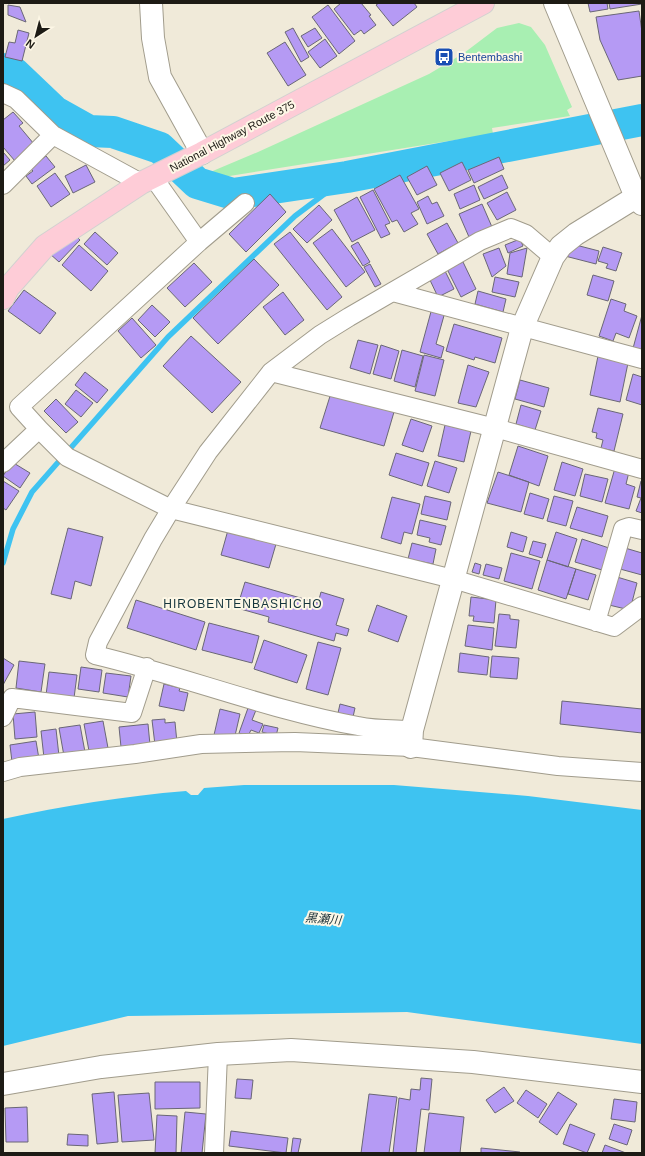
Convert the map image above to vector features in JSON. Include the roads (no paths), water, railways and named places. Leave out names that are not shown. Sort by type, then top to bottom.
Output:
[{"type":"highway","name":"National Highway Route 375","points":[[3,298],[8,288],[45,246],[152,178],[483,3]]},
{"type":"street","points":[[151,3],[153,38],[160,77],[195,156]]},
{"type":"street","points":[[412,739],[453,579],[522,328],[553,258],[561,246],[576,234],[639,201],[555,3]]},
{"type":"street","points":[[3,93],[16,99],[53,135],[152,178],[199,242]]},
{"type":"street","points":[[3,185],[53,135]]},
{"type":"street","points":[[245,203],[199,242],[19,407],[39,430],[67,457],[171,509],[453,579],[614,627],[642,606]]},
{"type":"street","points":[[553,258],[526,234],[511,228],[480,241],[320,334],[271,372],[208,452],[171,509],[153,538],[98,642],[95,655],[147,667],[308,716],[412,739],[558,766],[642,772]]},
{"type":"street","points":[[393,292],[522,328],[642,359]]},
{"type":"street","points":[[271,372],[495,428],[642,469]]},
{"type":"street","points":[[3,463],[39,430]]},
{"type":"street","points":[[596,622],[623,529],[629,527],[642,530]]},
{"type":"street","points":[[3,717],[12,698],[132,713],[147,667]]},
{"type":"street","points":[[3,772],[20,767],[135,754],[201,744],[412,739]]},
{"type":"street","points":[[3,1084],[101,1067],[218,1054],[291,1050],[473,1062],[642,1082]]},
{"type":"street","points":[[214,1153],[218,1054]]},
{"type":"water","name":"黒瀬川","points":[[244,785],[394,785],[528,796],[642,810],[642,1044],[407,1012],[128,1016],[3,1046],[3,819],[117,799],[186,791],[191,795],[198,795],[204,788]]},
{"type":"waterway","points":[[3,69],[14,73],[55,112],[89,131],[113,132],[160,148],[197,183],[233,194],[347,177],[642,120]]},
{"type":"waterway","points":[[3,563],[13,529],[32,492],[168,337],[295,216],[347,177]]},
{"type":"place","name":"Bentembashi","points":[[444,57]]},
{"type":"district","name":"HIROBENTENBASHICHO","points":[[243,604]]}]
